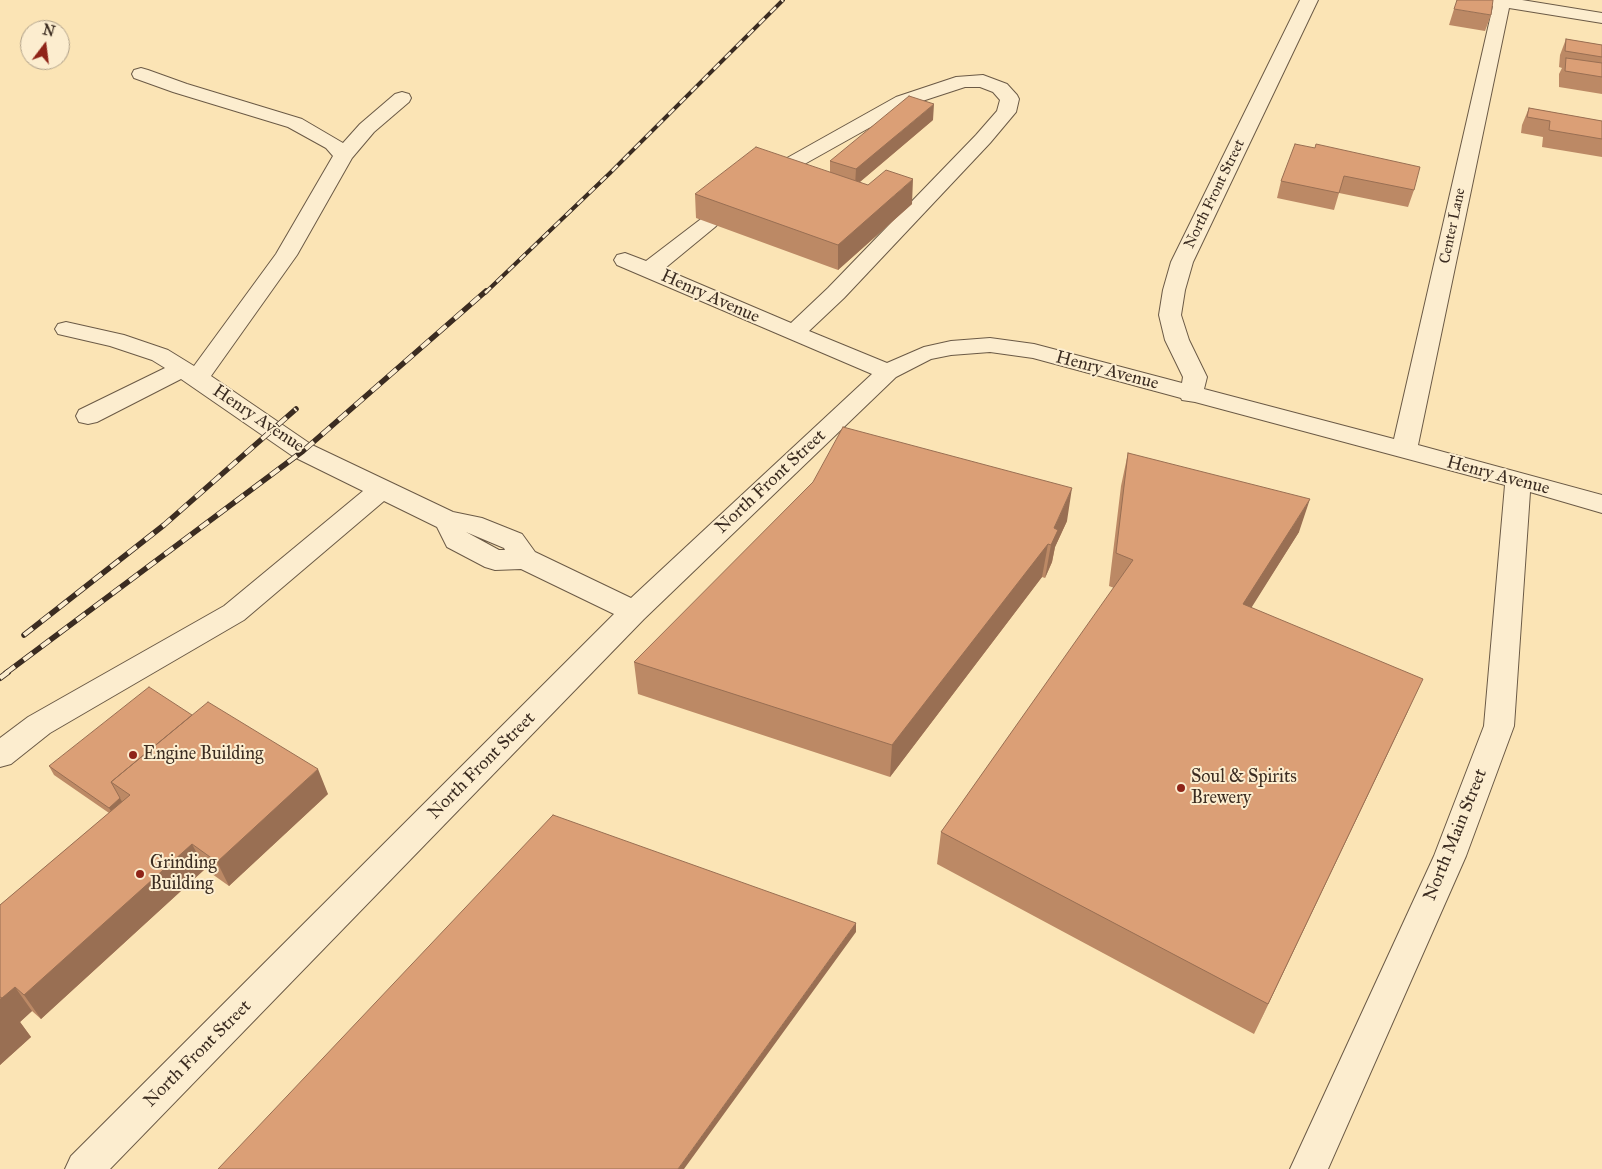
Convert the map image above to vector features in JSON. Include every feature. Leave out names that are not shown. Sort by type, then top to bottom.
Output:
[{"type":"street","name":"North Front Street","points":[[1191,394],[1195,377],[1176,340],[1170,315],[1174,290],[1182,262],[1309,0]]},
{"type":"street","points":[[1496,1],[1602,18]]},
{"type":"street","name":"Center Lane","points":[[1404,450],[1496,1]]},
{"type":"street","points":[[141,74],[180,88],[295,123],[333,144],[343,155]]},
{"type":"street","points":[[769,176],[903,101],[962,81],[983,81],[1000,88],[1010,99],[1006,112],[983,138],[836,293],[794,334]]},
{"type":"street","points":[[88,416],[190,373],[244,315],[286,255],[343,155],[367,128],[402,98]]},
{"type":"street","points":[[649,270],[708,223]]},
{"type":"street","name":"Henry Avenue","points":[[626,260],[794,334],[888,372],[924,354],[951,348],[990,345],[1034,351],[1602,504]]},
{"type":"street","name":"Henry Avenue","points":[[66,329],[116,340],[160,356],[190,373],[303,451],[448,521],[456,540],[495,560],[525,559],[634,612]]},
{"type":"street","name":"North Front Street","points":[[84,1169],[634,612],[888,372]]},
{"type":"street","name":"North Main Street","points":[[1309,1169],[1450,856],[1499,726],[1518,480]]},
{"type":"street","points":[[0,755],[39,724],[234,613],[382,489]]},
{"type":"building","points":[[1457,0],[1493,0],[1491,15],[1454,9]]},
{"type":"building","points":[[1566,39],[1602,45],[1602,57],[1565,51]]},
{"type":"building","points":[[1566,58],[1602,63],[1602,77],[1565,71]]},
{"type":"building","points":[[909,96],[934,104],[856,169],[830,161]]},
{"type":"building","points":[[1529,108],[1602,121],[1602,139],[1549,130],[1550,121],[1527,117]]},
{"type":"building","points":[[1295,144],[1315,148],[1316,144],[1420,167],[1414,190],[1344,176],[1339,193],[1281,181]]},
{"type":"building","points":[[756,147],[868,185],[886,170],[913,179],[838,245],[695,194]]},
{"type":"building","points":[[843,427],[1072,488],[1054,528],[1058,530],[1051,545],[1048,544],[892,745],[634,662],[813,482]]},
{"type":"building","name":"Soul & Spirits Brewery","points":[[1128,453],[1310,499],[1243,604],[1423,679],[1268,1004],[941,832],[1133,560],[1116,553]]},
{"type":"building","name":"Engine Building","points":[[149,687],[192,715],[111,782],[120,798],[109,808],[49,766]]},
{"type":"building","name":"Grinding Building","points":[[208,702],[318,769],[217,862],[192,844],[24,995],[15,987],[2,998],[0,997],[0,905],[130,795],[111,782]]},
{"type":"building","points":[[553,815],[856,923],[678,1169],[218,1169]]},
{"type":"railway","points":[[485,293],[610,173],[783,0]]},
{"type":"railway","points":[[6,673],[303,451],[486,291]]},
{"type":"railway","points":[[24,635],[164,525],[296,409]]},
{"type":"railway","points":[[0,678],[8,672]]},
{"type":"place","name":"Engine Building","points":[[133,755]]},
{"type":"place","name":"Soul & Spirits Brewery","points":[[1181,788]]},
{"type":"place","name":"Grinding Building","points":[[140,874]]}]
